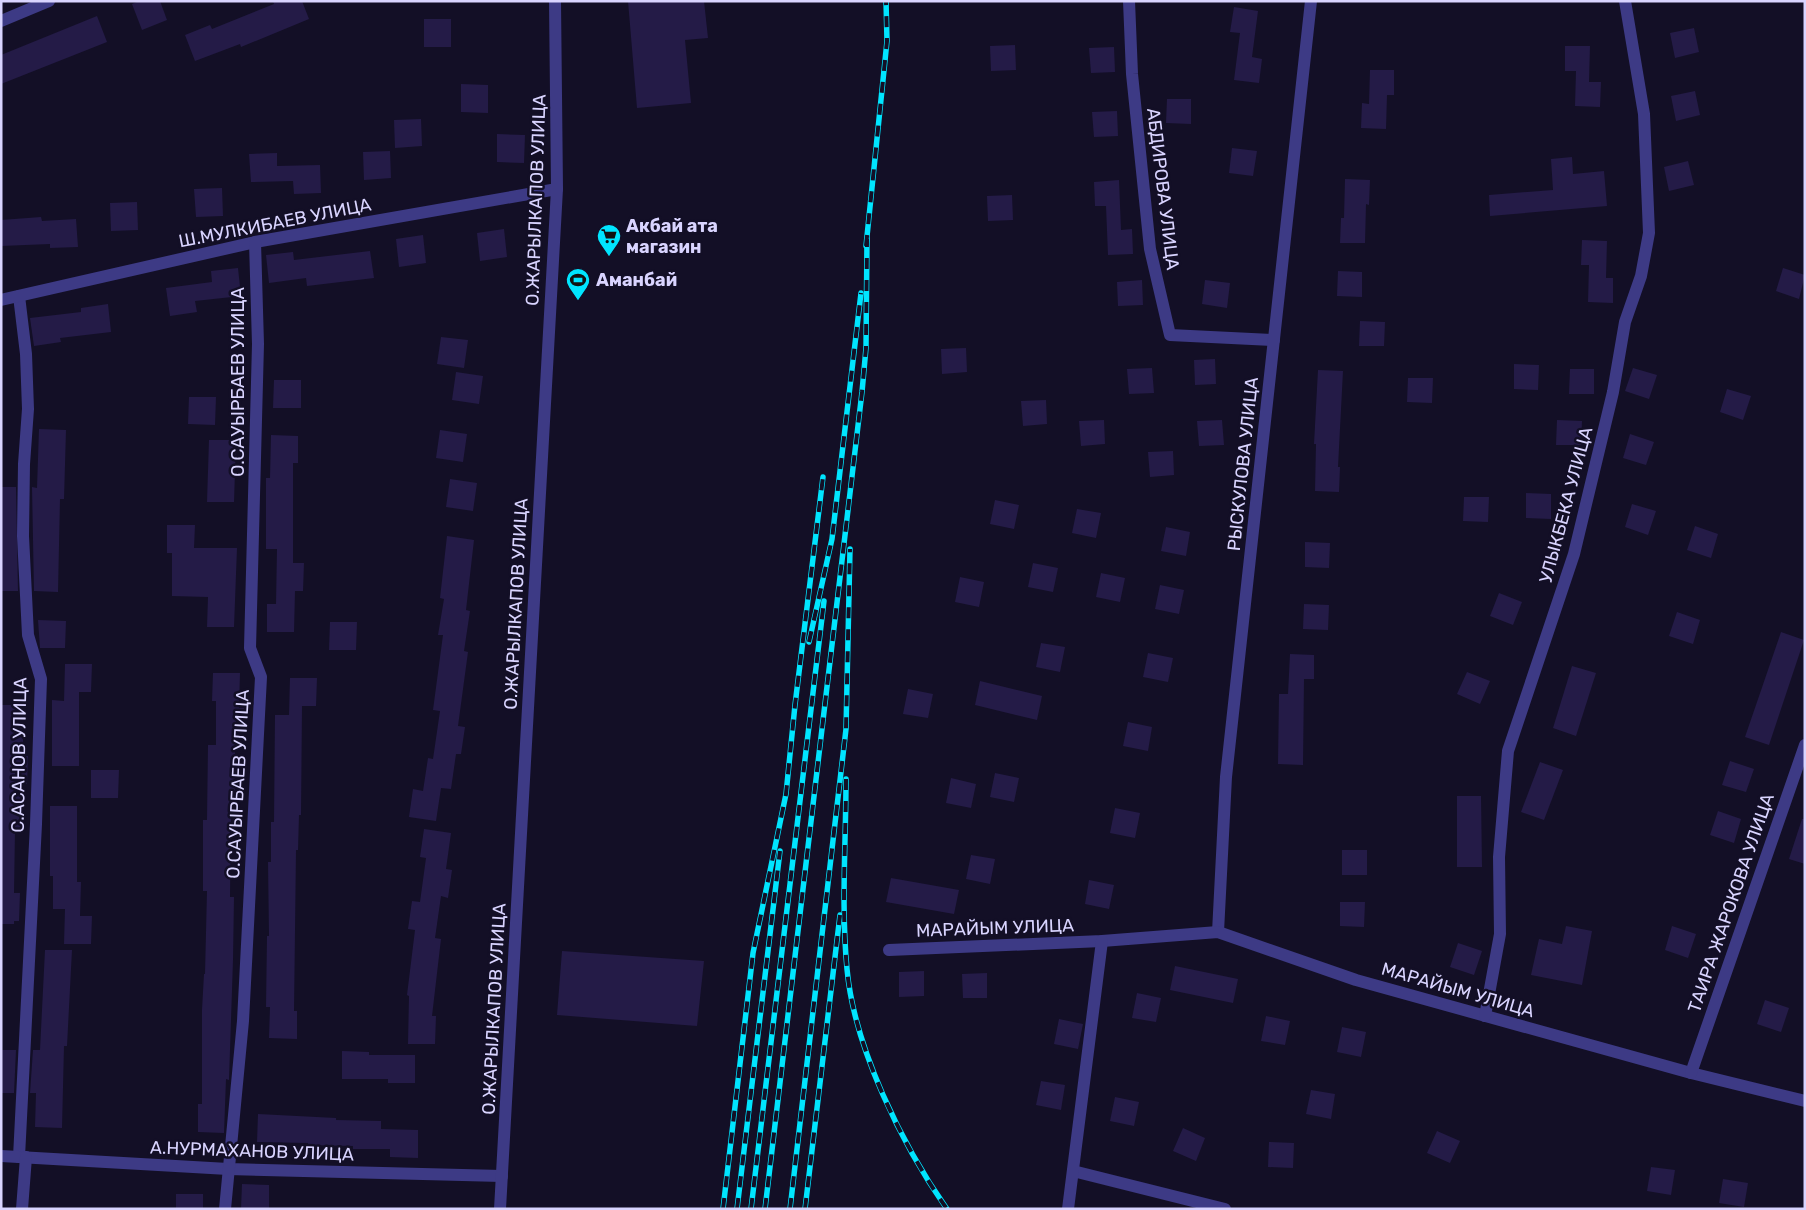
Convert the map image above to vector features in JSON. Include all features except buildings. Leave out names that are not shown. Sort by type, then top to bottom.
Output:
[{"type":"street","points":[[1,21],[49,1]]},
{"type":"street","name":"О.ЖАРЫЛКАПОВ УЛИЦА","points":[[500,1209],[557,189],[556,1]]},
{"type":"street","name":"АБДИРОВА УЛИЦА","points":[[1129,1],[1132,74],[1150,249],[1170,335],[1274,340]]},
{"type":"street","name":"РЫСКУЛОВА УЛИЦА","points":[[1218,932],[1226,777],[1311,1]]},
{"type":"street","name":"УЛЫКБЕКА УЛИЦА","points":[[1485,1016],[1500,934],[1499,858],[1508,751],[1574,554],[1613,392],[1625,322],[1641,276],[1649,233],[1644,114],[1625,1]]},
{"type":"street","name":"Ш.МУЛКИБАЕВ УЛИЦА","points":[[1,300],[255,242],[557,189]]},
{"type":"street","name":"О.САУЫРБАЕВ УЛИЦА","points":[[225,1209],[243,1020],[261,677],[250,648],[258,344],[255,242]]},
{"type":"street","name":"С.АСАНОВ УЛИЦА","points":[[19,296],[26,354],[28,409],[24,464],[23,536],[28,635],[41,679],[22,1157],[22,1209]]},
{"type":"street","name":"ТАИРА ЖАРОКОВА УЛИЦА","points":[[1691,1073],[1805,745]]},
{"type":"street","name":"МАРАЙЫМ УЛИЦА","points":[[889,950],[1102,941],[1218,932],[1356,980],[1691,1073],[1805,1101]]},
{"type":"street","points":[[1068,1209],[1102,941]]},
{"type":"street","name":"А.НУРМАХАНОВ УЛИЦА","points":[[1,1156],[228,1169],[502,1176]]},
{"type":"street","points":[[1073,1171],[1224,1209]]},
{"type":"railway","points":[[866,246],[887,41],[886,1]]},
{"type":"railway","points":[[765,1209],[862,392],[866,348],[867,239]]},
{"type":"railway","points":[[809,642],[832,539],[861,293]]},
{"type":"railway","points":[[723,1209],[753,953],[786,794],[823,477]]},
{"type":"railway","points":[[790,1209],[846,729],[850,549]]},
{"type":"railway","points":[[751,1209],[824,601]]},
{"type":"railway","points":[[846,779],[844,922],[851,999],[870,1062],[897,1126],[930,1184],[947,1209]]},
{"type":"railway","points":[[737,1209],[780,851]]},
{"type":"railway","points":[[805,1209],[840,915]]},
{"type":"place","name":"Акбай ата магазин","points":[[609,257]]},
{"type":"place","name":"Аманбай","points":[[578,301]]}]
